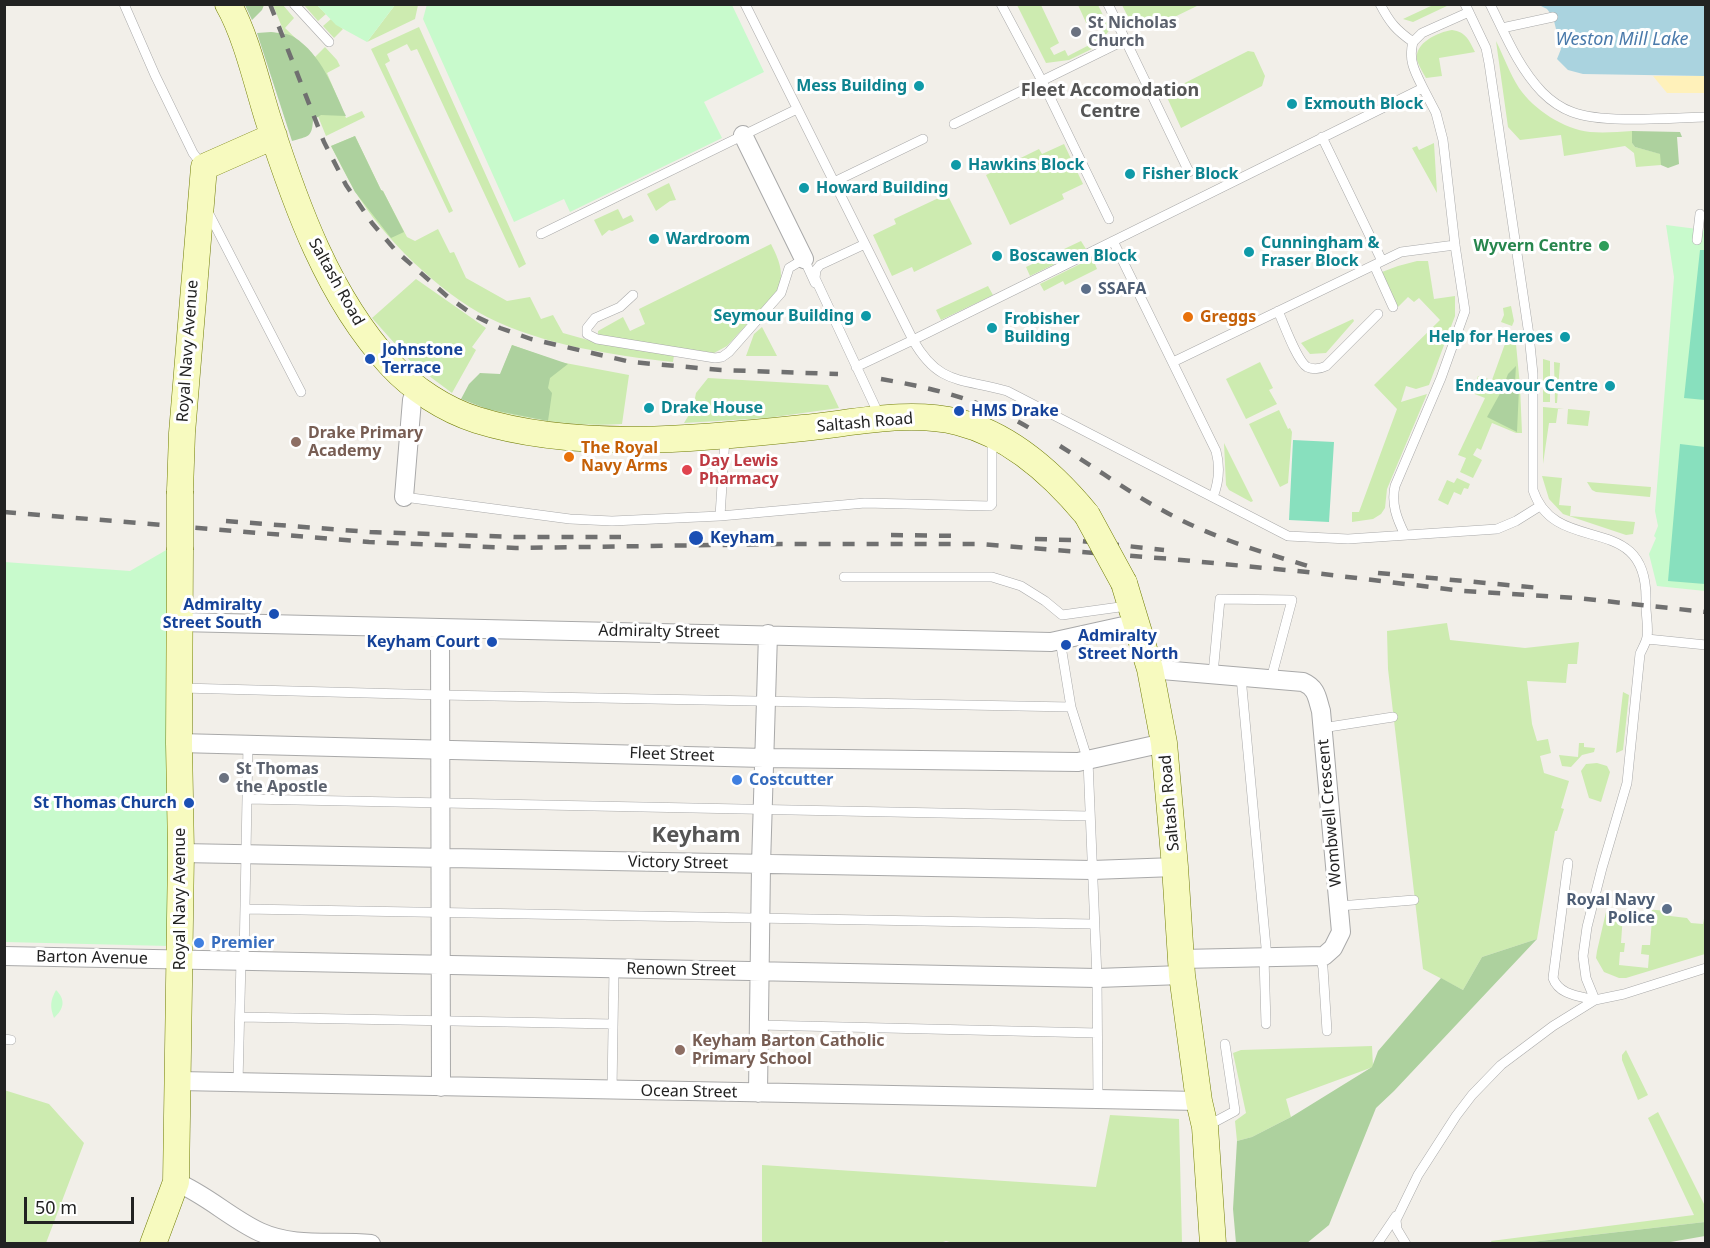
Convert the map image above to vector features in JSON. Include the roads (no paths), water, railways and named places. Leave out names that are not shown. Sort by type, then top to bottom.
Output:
[{"type":"main road","name":"Saltash Road","points":[[228,4],[250,60],[303,218],[324,266],[346,307],[369,340],[392,367],[417,388],[452,410],[476,420],[527,431],[562,436],[635,440],[726,435],[882,419],[944,419],[962,423],[992,435],[1022,452],[1069,493],[1087,515],[1130,604],[1150,669],[1164,743],[1182,967],[1199,1101],[1205,1127],[1213,1244]]},
{"type":"main road","points":[[204,167],[274,136]]},
{"type":"main road","name":"Royal Navy Avenue","points":[[153,1244],[176,1182],[181,853],[178,688],[180,550],[177,482],[204,167]]},
{"type":"street","points":[[743,135],[804,259]]},
{"type":"street","points":[[404,497],[412,400],[417,388]]},
{"type":"street","name":"Admiralty Street","points":[[179,622],[1051,642],[1060,640],[1130,604]]},
{"type":"street","points":[[440,629],[441,1087]]},
{"type":"street","points":[[758,1093],[762,811],[768,634]]},
{"type":"street","name":"Wombwell Crescent","points":[[1150,669],[1303,682],[1311,685],[1316,692],[1321,711],[1341,932],[1333,948],[1324,956],[1320,956]]},
{"type":"street","name":"Fleet Street","points":[[179,743],[764,758],[1088,761],[1164,743]]},
{"type":"street","name":"Victory Street","points":[[181,853],[1092,870],[1175,867]]},
{"type":"street","name":"Barton Avenue","points":[[4,956],[180,959]]},
{"type":"street","points":[[1182,967],[1265,958],[1320,956]]},
{"type":"street","name":"Renown Street","points":[[180,959],[1097,978],[1182,967]]},
{"type":"street","name":"Ocean Street","points":[[179,1082],[1199,1101]]},
{"type":"street","points":[[176,1182],[196,1190],[262,1233],[292,1240],[321,1243],[371,1244]]},
{"type":"lane","points":[[124,4],[154,75],[193,153],[204,167]]},
{"type":"lane","points":[[294,4],[329,42]]},
{"type":"lane","points":[[745,4],[913,340],[928,364],[943,374],[1007,391],[1288,536],[1320,539],[1497,529],[1516,521],[1540,506]]},
{"type":"lane","points":[[1001,4],[1042,81],[1109,219]]},
{"type":"lane","points":[[1108,4],[1189,172]]},
{"type":"lane","points":[[1380,4],[1389,23],[1413,42]]},
{"type":"lane","points":[[1490,4],[1519,62],[1535,84],[1548,98],[1571,112],[1590,117],[1612,118],[1706,117]]},
{"type":"lane","points":[[1405,535],[1396,514],[1393,495],[1395,486],[1465,317],[1443,140],[1436,113],[1412,63],[1411,49],[1413,42],[1422,33],[1467,8],[1486,48],[1489,63],[1529,335],[1533,374],[1533,484],[1540,506],[1545,513],[1563,526],[1615,541],[1632,553],[1645,576],[1647,639],[1640,654],[1627,783],[1587,927],[1583,956],[1586,978],[1595,1000]]},
{"type":"lane","points":[[1502,28],[1553,17]]},
{"type":"lane","points":[[954,124],[1125,40]]},
{"type":"lane","points":[[856,367],[1423,88]]},
{"type":"lane","points":[[541,234],[797,109]]},
{"type":"lane","points":[[1322,137],[1378,263],[1393,307]]},
{"type":"lane","points":[[834,182],[924,139]]},
{"type":"lane","points":[[201,199],[301,392]]},
{"type":"lane","points":[[1697,240],[1701,214]]},
{"type":"lane","points":[[1113,241],[1216,451],[1219,462],[1213,497]]},
{"type":"lane","points":[[815,283],[815,272],[820,265],[865,244]]},
{"type":"lane","points":[[1173,362],[1401,252],[1455,245]]},
{"type":"lane","points":[[633,295],[620,307],[592,320],[587,328],[587,334],[597,339],[711,358],[722,357],[781,293],[787,271],[791,266],[804,259],[882,419]]},
{"type":"lane","points":[[1278,311],[1302,362],[1315,369],[1326,366],[1378,314]]},
{"type":"lane","points":[[720,516],[726,435]]},
{"type":"lane","points":[[404,497],[570,519],[612,521],[720,516],[865,502],[990,506],[992,435]]},
{"type":"lane","points":[[844,577],[992,577],[1021,586],[1062,615],[1130,604]]},
{"type":"lane","points":[[1213,674],[1220,599],[1293,600],[1271,679]]},
{"type":"lane","points":[[1647,639],[1706,645]]},
{"type":"lane","points":[[1060,640],[1071,707],[1088,761],[1097,978],[1098,1100]]},
{"type":"lane","points":[[1241,677],[1265,958],[1266,1024]]},
{"type":"lane","points":[[178,688],[441,696],[1071,707]]},
{"type":"lane","points":[[1322,728],[1393,717]]},
{"type":"lane","points":[[238,1083],[245,909],[248,744]]},
{"type":"lane","points":[[247,800],[1089,816]]},
{"type":"lane","points":[[1568,863],[1553,978],[1555,984],[1563,991],[1595,1000]]},
{"type":"lane","points":[[1339,906],[1414,900]]},
{"type":"lane","points":[[245,909],[1094,924]]},
{"type":"lane","points":[[1320,956],[1323,968],[1327,1031]]},
{"type":"lane","points":[[612,1090],[614,968]]},
{"type":"lane","points":[[1377,1244],[1438,1142],[1472,1095],[1517,1052],[1595,1000],[1624,994],[1706,968]]},
{"type":"lane","points":[[240,1017],[613,1024]]},
{"type":"lane","points":[[759,1025],[1097,1033]]},
{"type":"lane","points":[[1205,1127],[1235,1111],[1226,1044]]},
{"type":"lane","points":[[1398,1212],[1397,1229],[1406,1244]]},
{"type":"water","name":"Weston Mill Lake","points":[[1539,5],[1705,5],[1705,76],[1583,74],[1568,70],[1557,59],[1561,49],[1553,17],[1547,9]]},
{"type":"railway","points":[[270,4],[324,142],[346,185],[372,223],[396,251],[448,297],[475,316],[531,339],[631,362],[721,370],[838,374]]},
{"type":"railway","points":[[881,379],[959,397],[996,411],[1031,429]]},
{"type":"railway","points":[[1060,446],[1136,495],[1197,528],[1308,566]]},
{"type":"railway","points":[[4,512],[369,542],[516,548],[979,544],[1171,559],[1307,572],[1463,591],[1577,598],[1706,612]]},
{"type":"railway","points":[[226,521],[370,532],[517,537],[621,537]]},
{"type":"railway","points":[[891,535],[963,536]]},
{"type":"railway","points":[[1035,539],[1072,540],[1164,550]]},
{"type":"railway","points":[[1378,573],[1540,588]]},
{"type":"place","name":"St Nicholas Church","points":[[1076,32]]},
{"type":"place","name":"Mess Building","points":[[919,86]]},
{"type":"place","name":"Exmouth Block","points":[[1292,104]]},
{"type":"place","name":"Hawkins Block","points":[[956,165]]},
{"type":"place","name":"Fisher Block","points":[[1130,174]]},
{"type":"place","name":"Howard Building","points":[[804,188]]},
{"type":"place","name":"Wardroom","points":[[654,239]]},
{"type":"place","name":"Wyvern Centre","points":[[1604,246]]},
{"type":"place","name":"Cunningham & Fraser Block","points":[[1249,252]]},
{"type":"place","name":"Boscawen Block","points":[[997,256]]},
{"type":"place","name":"SSAFA","points":[[1086,289]]},
{"type":"place","name":"Seymour Building","points":[[866,316]]},
{"type":"place","name":"Greggs","points":[[1188,317]]},
{"type":"place","name":"Frobisher Building","points":[[992,328]]},
{"type":"place","name":"Help for Heroes","points":[[1565,337]]},
{"type":"place","name":"Johnstone Terrace","points":[[370,359]]},
{"type":"place","name":"Endeavour Centre","points":[[1610,386]]},
{"type":"place","name":"Drake House","points":[[649,408]]},
{"type":"place","name":"HMS Drake","points":[[959,411]]},
{"type":"place","name":"Drake Primary Academy","points":[[296,442]]},
{"type":"place","name":"The Royal Navy Arms","points":[[569,457]]},
{"type":"place","name":"Day Lewis Pharmacy","points":[[687,470]]},
{"type":"place","name":"Keyham","points":[[696,538]]},
{"type":"place","name":"Admiralty Street South","points":[[274,614]]},
{"type":"place","name":"Keyham Court","points":[[492,642]]},
{"type":"place","name":"Admiralty Street North","points":[[1066,645]]},
{"type":"place","name":"St Thomas the Apostle","points":[[224,778]]},
{"type":"place","name":"Costcutter","points":[[737,780]]},
{"type":"place","name":"St Thomas Church","points":[[189,803]]},
{"type":"place","name":"Royal Navy Police","points":[[1667,909]]},
{"type":"place","name":"Premier","points":[[199,943]]},
{"type":"place","name":"Keyham Barton Catholic Primary School","points":[[680,1050]]},
{"type":"district","name":"Fleet Accomodation Centre","points":[[1110,101]]},
{"type":"district","name":"Keyham","points":[[696,836]]}]
